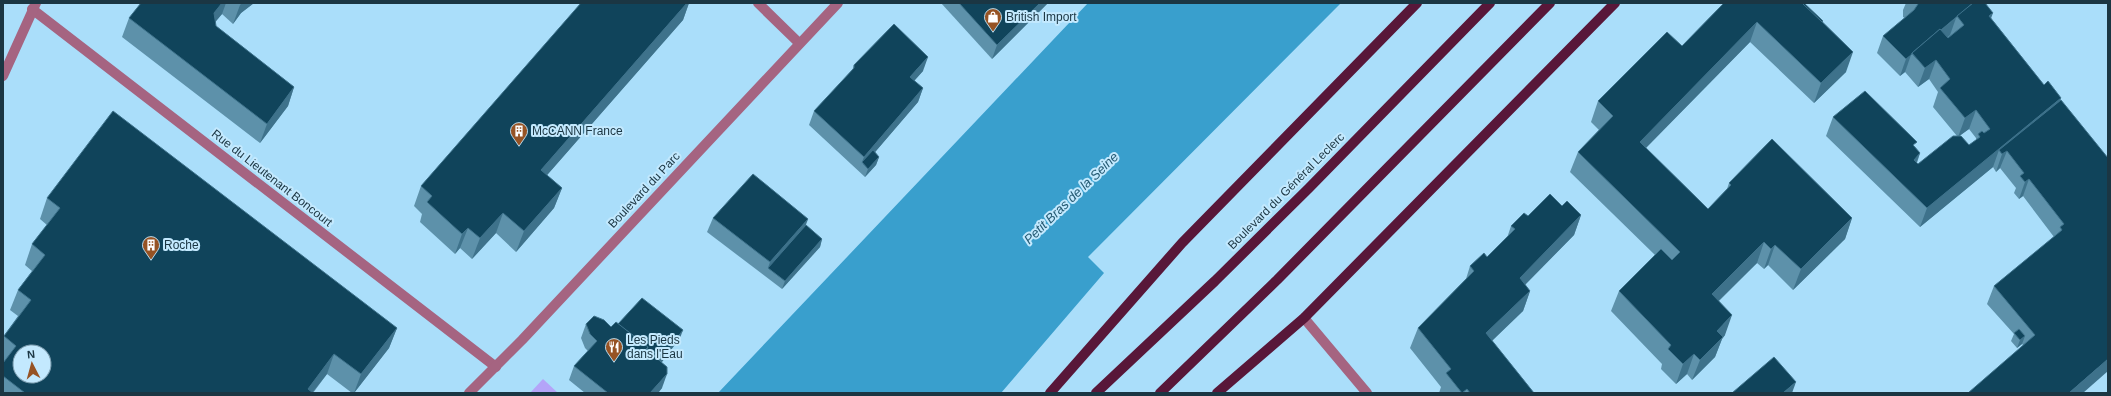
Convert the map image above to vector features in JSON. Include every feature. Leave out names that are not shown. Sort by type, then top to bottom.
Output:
[{"type":"main road","points":[[1050,393],[1182,243],[1417,3]]},
{"type":"main road","name":"Boulevard du Général Leclerc","points":[[1096,393],[1304,193],[1490,3]]},
{"type":"main road","points":[[1160,393],[1277,280],[1550,3]]},
{"type":"main road","points":[[1216,393],[1304,318],[1616,3]]},
{"type":"street","points":[[758,3],[798,43]]},
{"type":"street","name":"Boulevard du Parc","points":[[469,393],[496,367],[798,43],[838,3]]},
{"type":"street","points":[[3,76],[34,6]]},
{"type":"street","name":"Rue du Lieutenant Boncourt","points":[[34,6],[496,367]]},
{"type":"street","points":[[1304,318],[1367,393]]},
{"type":"shaded area","points":[[543,379],[558,393],[530,393]]},
{"type":"water","name":"Petit Bras de la Seine","points":[[1088,3],[1341,3],[1088,257],[1104,273],[1001,393],[718,393]]},
{"type":"building","points":[[141,3],[222,3],[214,13],[216,26],[294,87],[267,124],[129,18]]},
{"type":"building","name":"McCANN France","points":[[581,3],[687,3],[541,170],[562,188],[524,231],[503,213],[480,238],[468,228],[462,234],[427,202],[432,196],[421,186]]},
{"type":"building","points":[[959,3],[1040,3],[997,45]]},
{"type":"building","points":[[1724,3],[1803,3],[1853,52],[1821,83],[1757,22],[1640,142],[1708,209],[1731,185],[1729,183],[1772,139],[1852,218],[1801,269],[1775,245],[1771,249],[1764,242],[1712,294],[1732,315],[1717,331],[1723,337],[1700,360],[1694,354],[1683,364],[1668,349],[1671,345],[1619,291],[1661,249],[1672,260],[1680,252],[1578,152],[1613,116],[1598,101],[1667,32],[1682,46]]},
{"type":"building","points":[[1804,3],[1823,21],[1822,22],[1803,4]]},
{"type":"building","points":[[1916,3],[1973,3],[1941,30],[1940,29],[1906,59],[1883,36],[1914,10],[1918,4]]},
{"type":"building","points":[[1973,3],[1985,3],[1993,13],[1989,16],[2044,85],[2048,81],[2061,98],[1927,208],[1833,117],[1865,91],[1917,142],[1913,145],[1920,153],[1914,160],[1918,164],[1953,136],[1961,136],[1969,145],[1980,137],[1978,134],[1982,131],[1984,133],[1990,129],[1976,110],[1965,118],[1940,88],[1950,79],[1936,60],[1925,68],[1912,53],[1940,29],[1948,38],[1964,25],[1957,16]]},
{"type":"building","points":[[894,24],[928,57],[910,77],[923,88],[864,157],[814,111],[854,68],[854,65]]},
{"type":"building","points":[[2061,100],[2108,158],[2108,359],[2069,393],[1968,393],[2035,335],[1994,286],[2062,230],[2060,227],[2064,224],[2029,179],[2025,182],[2020,176],[2024,173],[2007,151],[2002,154],[1999,150]]},
{"type":"building","name":"Roche","points":[[113,111],[397,328],[361,374],[334,354],[308,389],[313,393],[25,393],[13,384],[52,384],[52,344],[14,344],[4,336],[31,300],[18,290],[45,255],[32,244],[60,208],[47,198]]},
{"type":"building","points":[[873,150],[879,157],[868,169],[862,162]]},
{"type":"building","points":[[753,174],[808,219],[770,262],[713,218]]},
{"type":"building","points":[[1550,194],[1562,206],[1567,201],[1581,215],[1520,278],[1530,291],[1486,333],[1534,393],[1470,393],[1467,389],[1462,393],[1446,373],[1451,369],[1418,328],[1474,271],[1470,266],[1484,253],[1487,257],[1515,229],[1511,226],[1524,213],[1528,216]]},
{"type":"building","points":[[806,225],[822,239],[785,281],[768,268]]},
{"type":"building","points":[[642,298],[683,330],[660,361],[647,350],[648,347],[618,324]]},
{"type":"building","name":"Les Pieds dans l'Eau","points":[[594,316],[604,320],[611,327],[616,322],[648,347],[646,349],[667,367],[667,374],[650,393],[608,393],[574,366],[597,341],[590,334],[586,324]]},
{"type":"building","points":[[2019,329],[2025,336],[2020,340],[2014,333]]},
{"type":"building","name":"Roche","points":[[12,351],[12,383],[3,376],[3,363]]},
{"type":"building","points":[[1774,357],[1796,382],[1783,393],[1732,393]]},
{"type":"place","name":"British Import","points":[[993,32]]},
{"type":"place","name":"McCANN France","points":[[519,146]]},
{"type":"place","name":"Roche","points":[[151,260]]},
{"type":"place","name":"Les Pieds dans l'Eau","points":[[614,362]]}]
